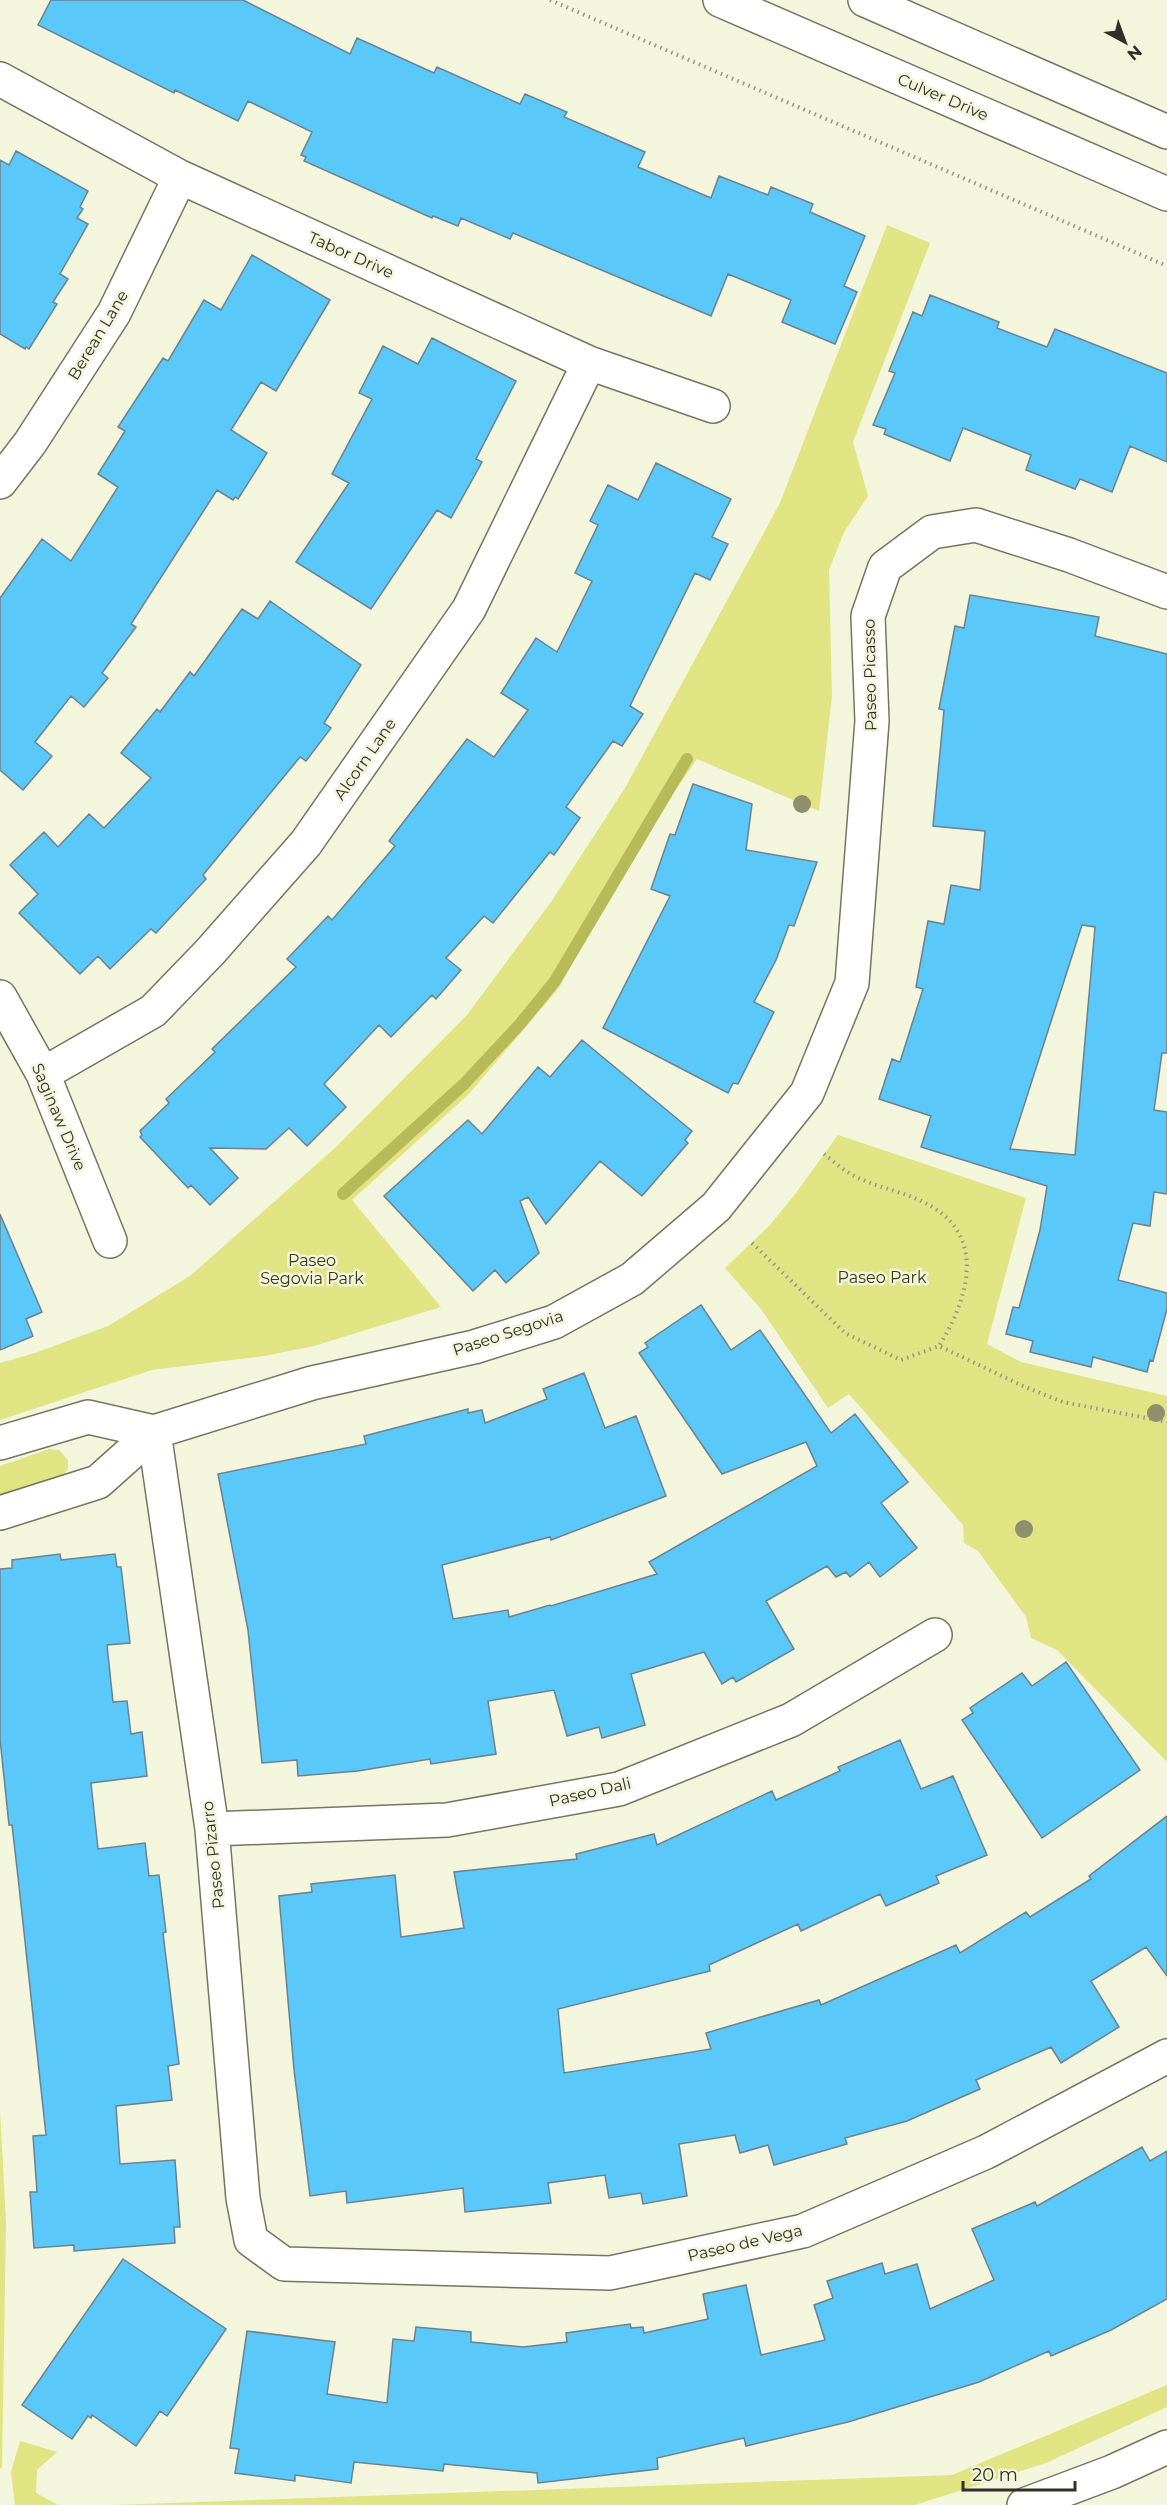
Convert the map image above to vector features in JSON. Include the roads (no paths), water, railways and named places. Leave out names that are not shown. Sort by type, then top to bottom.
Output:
[{"type":"street","name":"Culver Drive","points":[[720,0],[1167,194]]},
{"type":"street","points":[[865,0],[1167,132]]},
{"type":"street","name":"Tabor Drive","points":[[0,79],[180,177],[589,363],[713,406]]},
{"type":"street","name":"Berean Lane","points":[[0,482],[30,443],[114,313],[180,177]]},
{"type":"street","name":"Alcorn Lane","points":[[43,1074],[153,1011],[210,952],[306,843],[469,609],[589,363]]},
{"type":"street","name":"Paseo Picasso","points":[[852,983],[872,722],[868,616],[885,567],[932,532],[976,525],[1069,555],[1167,592]]},
{"type":"street","name":"Paseo Segovia","points":[[0,1513],[98,1482],[154,1432],[312,1383],[474,1347],[554,1322],[632,1279],[716,1207],[807,1093],[852,983]]},
{"type":"street","name":"Saginaw Drive","points":[[0,997],[43,1074],[110,1241]]},
{"type":"street","points":[[0,1443],[88,1417],[154,1432]]},
{"type":"street","name":"Paseo Pizarro","points":[[154,1432],[212,1828],[243,2198],[251,2240],[284,2264]]},
{"type":"street","name":"Paseo Dali","points":[[212,1828],[447,1820],[619,1789],[791,1720],[935,1635]]},
{"type":"street","name":"Paseo de Vega","points":[[284,2264],[610,2273],[803,2231],[986,2152],[1167,2056]]},
{"type":"street","points":[[1024,2505],[1112,2472],[1167,2447]]},
{"type":"waterway","points":[[343,1194],[464,1084],[520,1024],[555,981],[687,759]]},
{"type":"park label","name":"Paseo Segovia Park","points":[[312,1269]]},
{"type":"park label","name":"Paseo Park","points":[[882,1277]]}]
